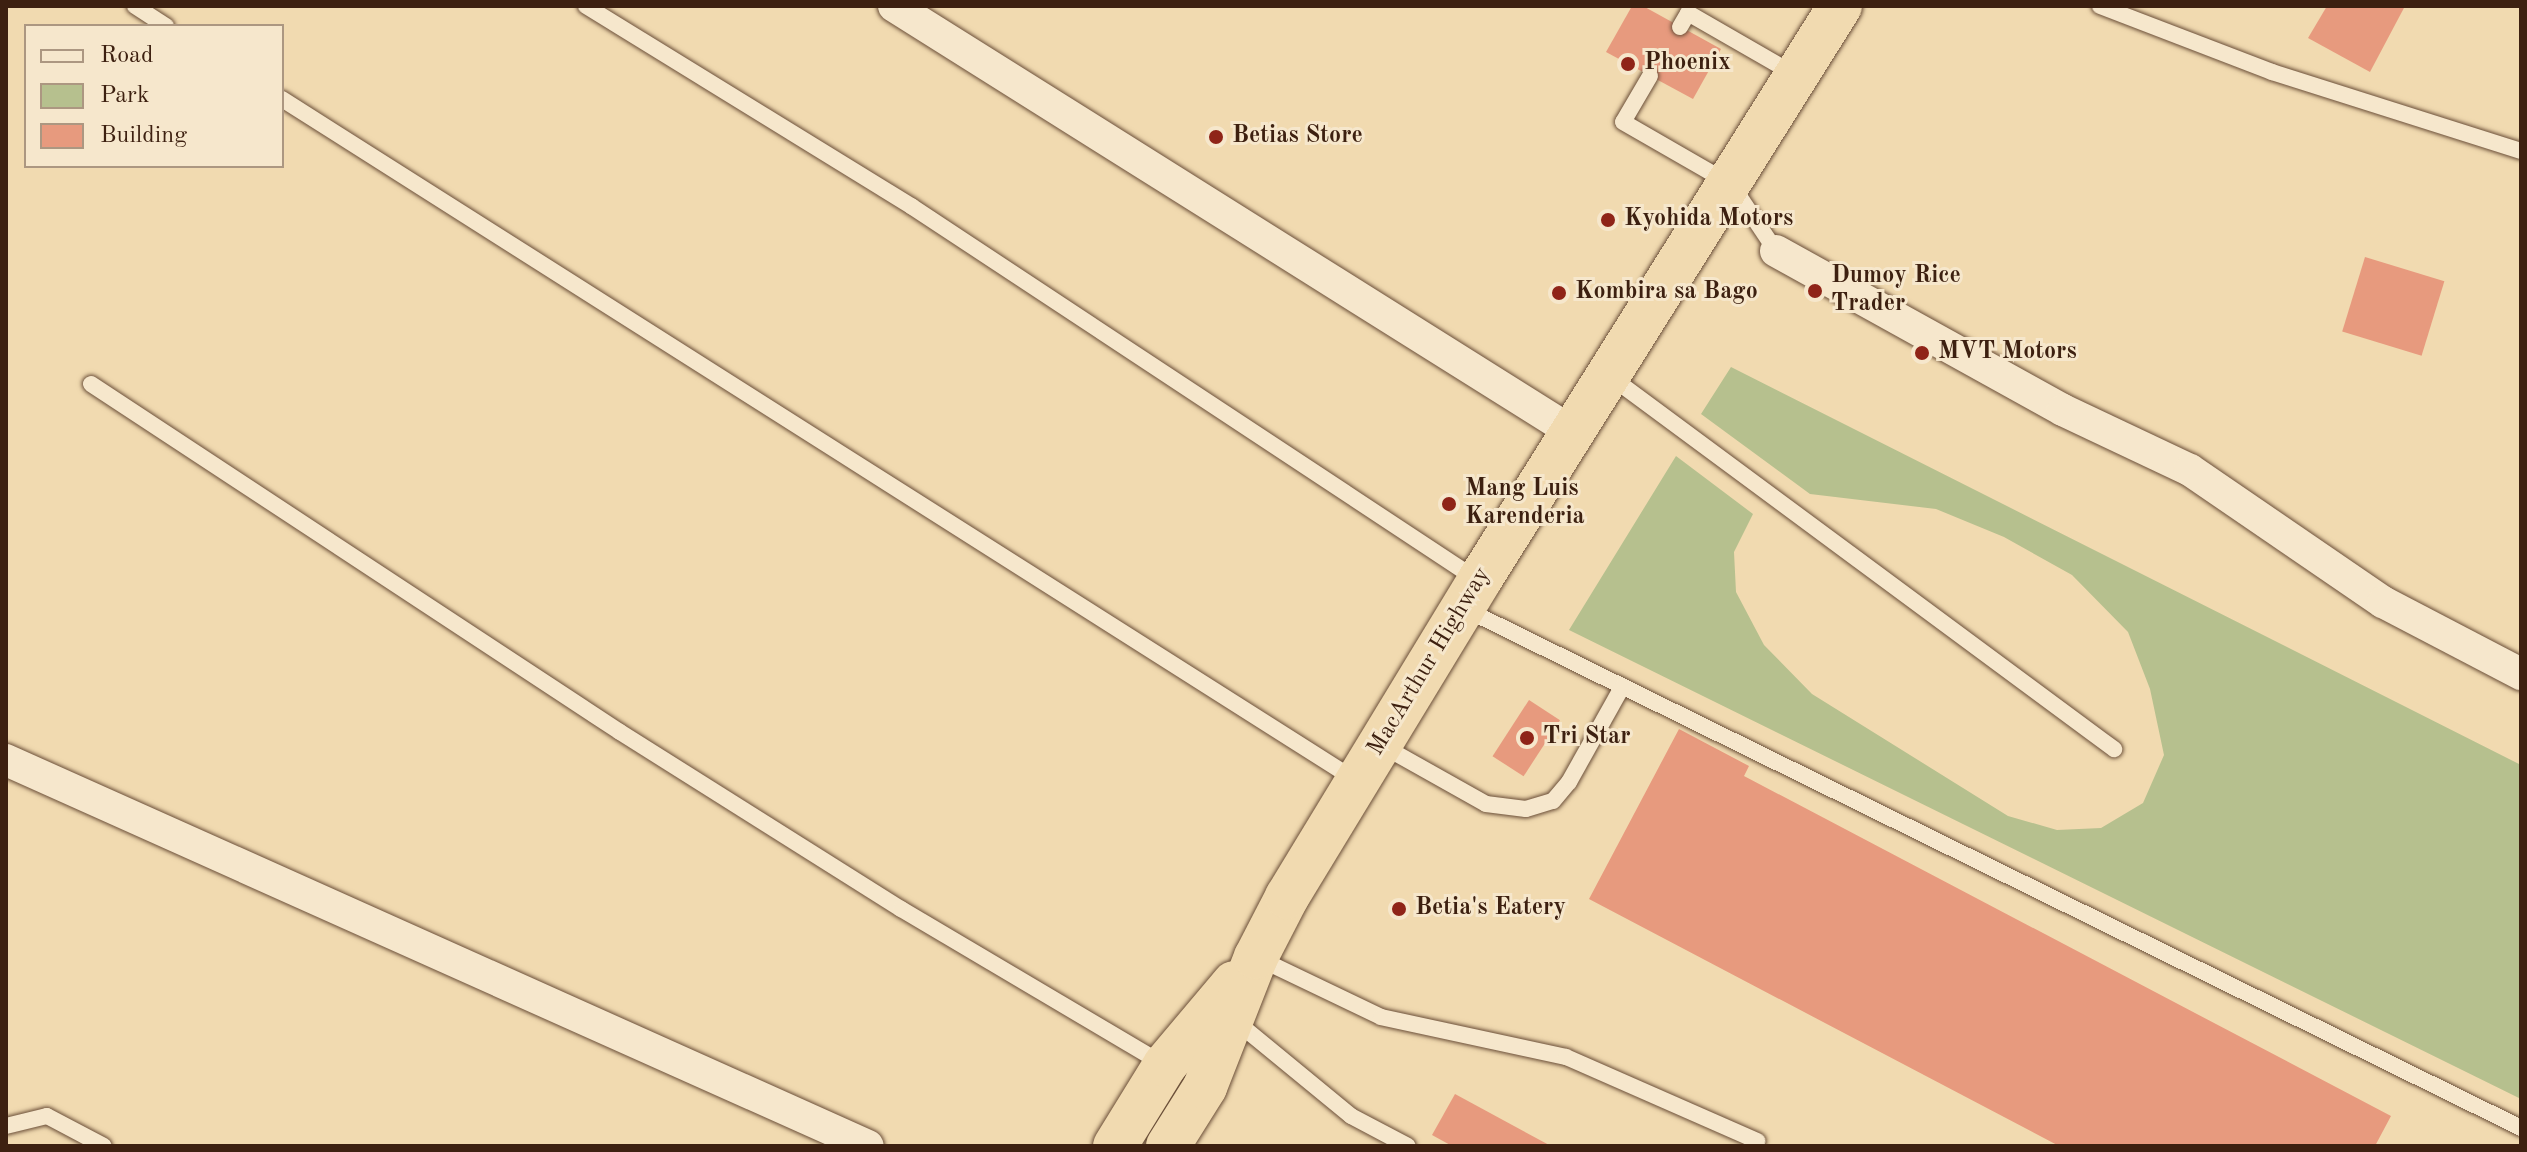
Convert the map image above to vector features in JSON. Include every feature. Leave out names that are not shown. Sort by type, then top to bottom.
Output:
[{"type":"highway","name":"MacArthur Highway","points":[[1168,1146],[1205,1087],[1256,957],[1287,897],[1470,594],[1731,184],[1840,6]]},
{"type":"highway","name":"MacArthur Highway","points":[[1115,1146],[1165,1065],[1256,957]]},
{"type":"street","points":[[894,6],[1574,433]]},
{"type":"street","points":[[1776,251],[2063,410],[2190,470],[2383,602],[2521,674]]},
{"type":"street","points":[[6,760],[868,1146]]},
{"type":"lane","points":[[135,6],[163,24]]},
{"type":"lane","points":[[586,6],[911,206],[1470,594],[1622,687],[2521,1128]]},
{"type":"lane","points":[[2100,6],[2272,72],[2521,151]]},
{"type":"lane","points":[[1680,27],[1688,13],[1797,76]]},
{"type":"lane","points":[[1650,76],[1623,122],[1731,184],[1776,251]]},
{"type":"lane","points":[[284,100],[1358,782]]},
{"type":"lane","points":[[1610,376],[2114,749]]},
{"type":"lane","points":[[91,384],[660,757],[901,909],[1165,1065]]},
{"type":"lane","points":[[1379,744],[1486,804],[1526,809],[1553,801],[1569,782],[1622,687]]},
{"type":"lane","points":[[1256,957],[1381,1017],[1566,1057],[1757,1141]]},
{"type":"lane","points":[[1232,1018],[1351,1116],[1408,1146]]},
{"type":"lane","points":[[6,1126],[47,1116],[104,1146]]},
{"type":"green space","points":[[1731,367],[2521,765],[2521,1099],[1569,630],[1676,456],[1753,514],[1734,552],[1736,592],[1764,645],[1812,694],[2008,816],[2057,830],[2101,828],[2143,803],[2164,755],[2150,689],[2128,632],[2072,575],[2004,537],[1936,509],[1810,494],[1701,414]]},
{"type":"building","points":[[1632,6],[1643,6],[1721,49],[1693,99],[1606,52]]},
{"type":"building","points":[[2327,6],[2405,6],[2370,72],[2308,38]]},
{"type":"building","points":[[2365,257],[2444,281],[2422,356],[2342,332]]},
{"type":"building","name":"Tri Star","points":[[1529,700],[1560,720],[1524,776],[1493,756]]},
{"type":"building","points":[[1679,729],[1749,766],[1744,776],[2391,1116],[2375,1146],[2059,1146],[1589,899]]},
{"type":"building","points":[[1455,1094],[1551,1146],[1452,1146],[1432,1135]]},
{"type":"place","name":"Phoenix","points":[[1628,64]]},
{"type":"place","name":"Betias Store","points":[[1216,137]]},
{"type":"place","name":"Kyohida Motors","points":[[1608,220]]},
{"type":"place","name":"Dumoy Rice Trader","points":[[1815,291]]},
{"type":"place","name":"Kombira sa Bago","points":[[1559,293]]},
{"type":"place","name":"MVT Motors","points":[[1922,353]]},
{"type":"place","name":"Mang Luis Karenderia","points":[[1449,504]]},
{"type":"place","name":"Tri Star","points":[[1527,738]]},
{"type":"place","name":"Betia's Eatery","points":[[1399,909]]}]
